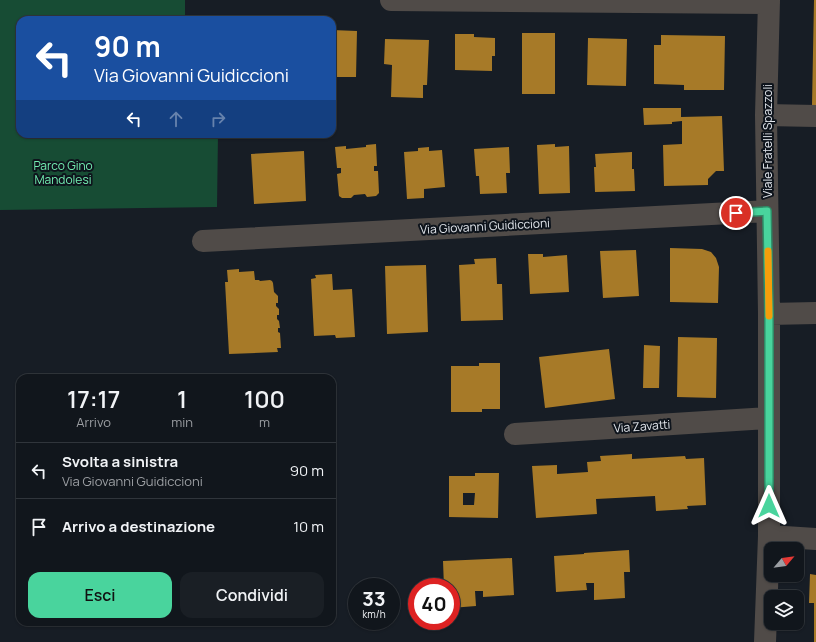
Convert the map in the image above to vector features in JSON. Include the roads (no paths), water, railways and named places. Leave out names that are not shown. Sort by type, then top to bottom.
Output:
[{"type":"street","points":[[391,0],[769,2]]},
{"type":"street","name":"Viale Fratelli Spazzoli","points":[[765,642],[769,536],[769,314],[766,115],[769,2]]},
{"type":"street","points":[[766,115],[816,116]]},
{"type":"street","name":"Via Giovanni Guidiccioni","points":[[203,241],[767,211]]},
{"type":"street","points":[[769,314],[816,313]]},
{"type":"street","name":"Via Zavatti","points":[[515,434],[769,418]]},
{"type":"street","points":[[769,536],[816,539]]},
{"type":"park label","name":"Parco Gino Mandolesi","points":[[63,172]]}]
